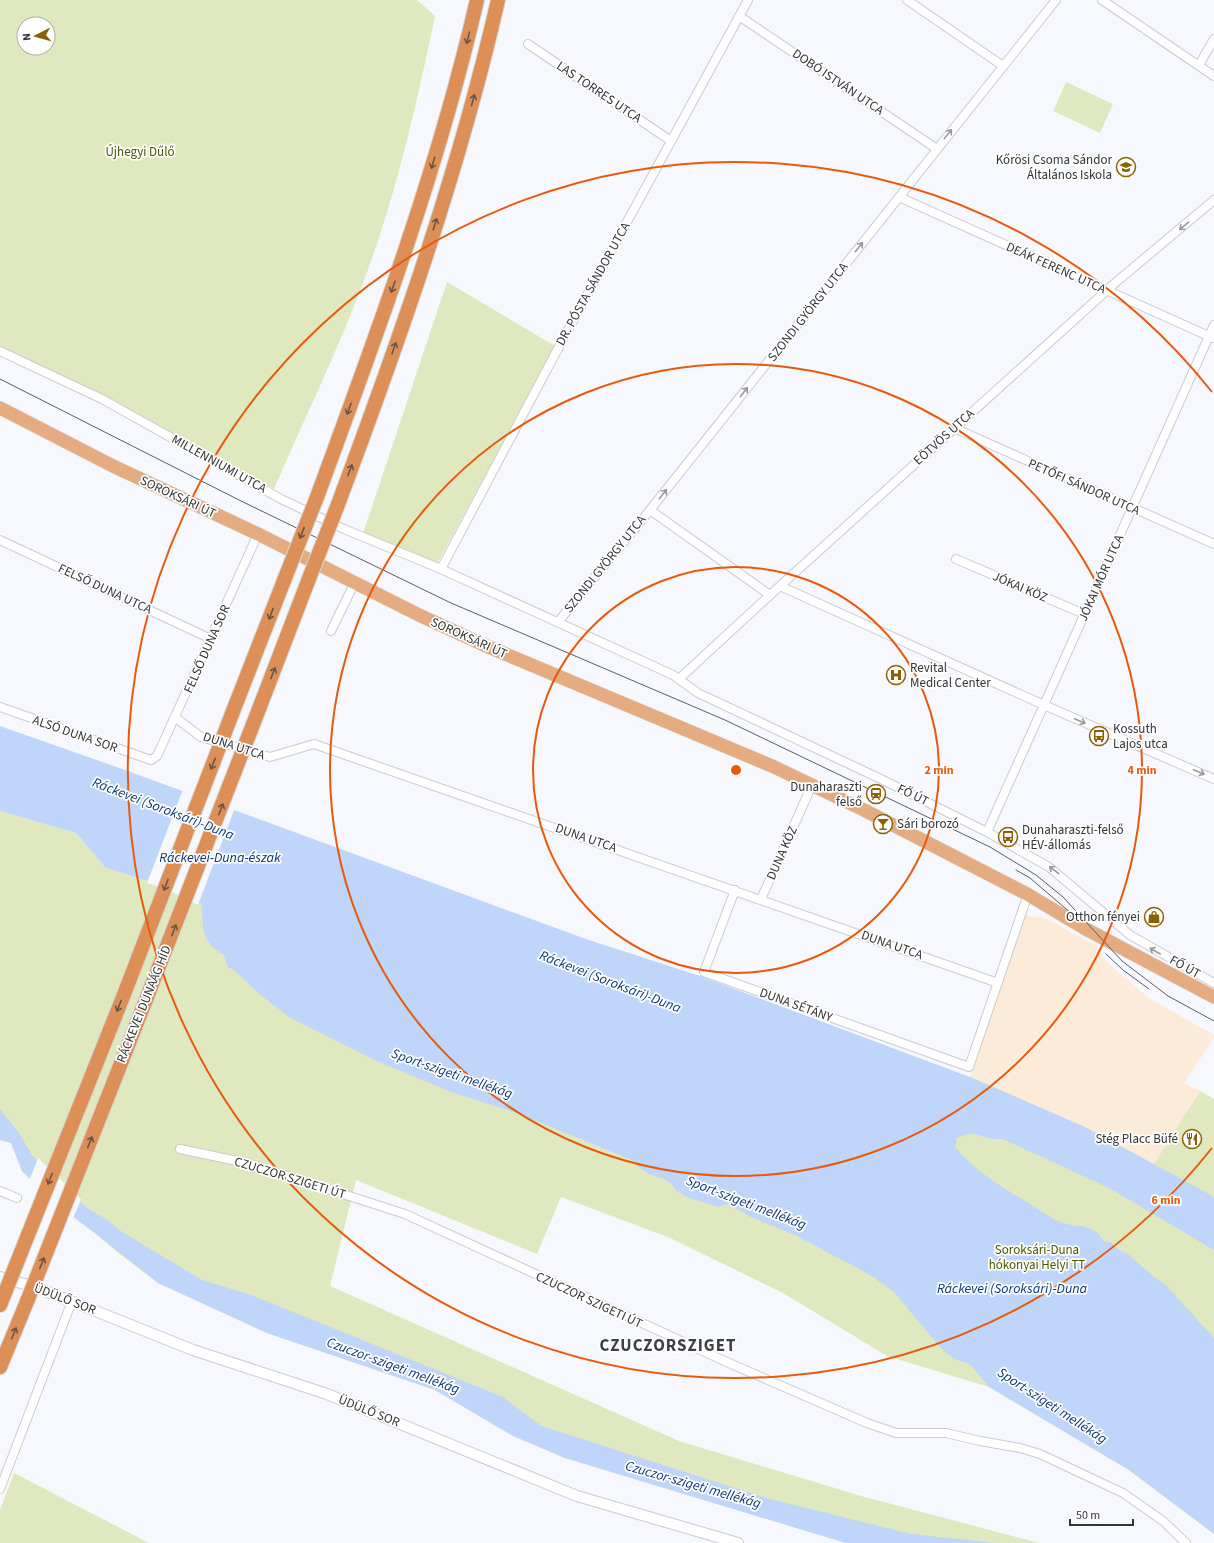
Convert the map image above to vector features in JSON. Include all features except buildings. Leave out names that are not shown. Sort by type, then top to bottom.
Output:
[{"type":"highway","name":"RÁCKEVEI DUNAÁG HÍD","points":[[0,1305],[143,945],[317,497],[375,338],[424,193],[468,40],[477,0]]},
{"type":"highway","name":"RÁCKEVEI DUNAÁG HÍD","points":[[0,1367],[159,969],[367,426],[444,196],[470,110],[498,0]]},
{"type":"main road","name":"SOROKSÁRI ÚT","points":[[0,408],[112,466],[258,534],[419,615],[484,645],[812,785],[946,852]]},
{"type":"main road","name":"FŐ ÚT","points":[[946,852],[1050,916],[1214,1002]]},
{"type":"main road","name":"FŐ ÚT","points":[[946,852],[1027,894],[1084,928],[1214,997]]},
{"type":"street","name":"DR. PÓSTA SÁNDOR UTCA","points":[[441,569],[561,343],[748,0]]},
{"type":"street","points":[[907,0],[1003,66]]},
{"type":"street","name":"SZONDI GYÖRGY UTCA","points":[[558,622],[650,510],[1056,0]]},
{"type":"street","points":[[1102,0],[1214,76]]},
{"type":"street","name":"DOBÓ ISTVÁN UTCA","points":[[739,16],[936,149]]},
{"type":"street","points":[[1199,65],[1214,39]]},
{"type":"street","name":"LAS TORRES UTCA","points":[[528,44],[671,141]]},
{"type":"street","name":"DEÁK FERENC UTCA","points":[[899,197],[1211,337]]},
{"type":"street","name":"EÖTVÖS UTCA","points":[[679,679],[954,428],[1107,291],[1214,200]]},
{"type":"street","name":"JÓKAI MÓR UTCA","points":[[987,832],[1084,614],[1211,337],[1214,324]]},
{"type":"street","name":"MILLENNIUMI UTCA","points":[[0,351],[102,399],[281,499],[344,529],[441,569],[558,622]]},
{"type":"street","name":"PETŐFI SÁNDOR UTCA","points":[[954,428],[1214,544]]},
{"type":"street","points":[[650,510],[770,595]]},
{"type":"street","name":"FELSŐ DUNA SOR","points":[[151,760],[157,756],[176,718],[258,534]]},
{"type":"street","name":"FELSŐ DUNA UTCA","points":[[0,540],[211,639]]},
{"type":"street","name":"JÓKAI KÖZ","points":[[956,559],[1084,614]]},
{"type":"street","points":[[331,630],[355,582]]},
{"type":"street","points":[[780,586],[1044,705],[1214,779]]},
{"type":"street","name":"FŐ ÚT","points":[[558,622],[679,679],[698,693],[817,748],[987,832],[1049,867],[1130,935],[1214,983]]},
{"type":"street","name":"ALSÓ DUNA SOR","points":[[0,708],[151,760]]},
{"type":"street","name":"DUNA UTCA","points":[[176,718],[201,737],[270,757],[314,744],[998,983]]},
{"type":"street","name":"DUNA KÖZ","points":[[761,899],[812,785]]},
{"type":"street","name":"DUNA SÉTÁNY","points":[[735,890],[704,972],[969,1067],[998,983]]},
{"type":"street","points":[[998,983],[1026,900]]},
{"type":"street","name":"CZUCZOR SZIGETI ÚT","points":[[180,1149],[246,1163],[405,1214],[729,1363],[867,1423],[896,1433],[946,1433],[1020,1448],[1040,1454],[1123,1493],[1163,1521],[1186,1543]]},
{"type":"street","points":[[0,1191],[16,1198]]},
{"type":"street","name":"ÜDÜLŐ SOR","points":[[0,1277],[38,1288],[193,1350],[327,1394],[577,1496],[738,1543]]},
{"type":"street","points":[[0,1489],[72,1301]]},
{"type":"shaded area","points":[[1023,915],[1045,918],[1095,945],[1110,965],[1149,998],[1214,1035],[1214,1038],[1184,1083],[1200,1091],[1154,1164],[1085,1127],[970,1077]]},
{"type":"green space","name":"Újhegyi Dűlő","points":[[0,0],[417,0],[435,16],[423,74],[386,216],[354,306],[274,489],[113,401],[0,347]]},
{"type":"green space","points":[[1066,82],[1113,104],[1100,133],[1053,111]]},
{"type":"green space","points":[[447,282],[555,346],[437,564],[363,534]]},
{"type":"green space","name":"Soroksári-Duna hókonyai Helyi TT","points":[[0,811],[76,833],[106,868],[166,887],[201,904],[203,917],[970,1077],[1085,1127],[1154,1164],[1200,1091],[1214,1099],[1214,1534],[1129,1470],[989,1387],[887,1356],[783,1293],[670,1238],[561,1197],[537,1254],[356,1180],[330,1286],[679,1441],[861,1496],[1039,1543],[846,1543],[565,1458],[513,1436],[435,1390],[267,1333],[158,1283],[117,1252],[22,1171],[11,1143],[0,1140]]},
{"type":"green space","points":[[14,1473],[149,1543],[0,1543],[0,1510]]},
{"type":"water","points":[[0,726],[125,770],[586,939],[700,976],[970,1077],[1085,1127],[1209,1194],[1214,1198],[1214,1250],[1109,1188],[1003,1139],[992,1139],[971,1133],[957,1138],[955,1147],[973,1166],[1005,1189],[1062,1223],[1091,1229],[1101,1236],[1104,1242],[1111,1242],[1117,1249],[1128,1254],[1154,1277],[1165,1284],[1214,1338],[1214,1534],[1129,1470],[989,1387],[970,1364],[954,1359],[940,1347],[894,1292],[872,1276],[797,1236],[749,1216],[728,1204],[718,1207],[687,1197],[676,1191],[674,1186],[667,1180],[644,1171],[634,1161],[517,1113],[454,1093],[379,1062],[289,1017],[256,991],[234,970],[227,967],[224,955],[216,950],[207,939],[203,927],[201,904],[166,887],[106,868],[76,833],[0,811]]},
{"type":"water","name":"Czuczor-szigeti mellékág","points":[[0,1109],[19,1133],[32,1155],[87,1208],[106,1219],[122,1232],[202,1280],[251,1295],[503,1397],[541,1426],[766,1498],[911,1534],[995,1543],[846,1543],[565,1458],[513,1436],[435,1390],[267,1333],[158,1283],[57,1205],[22,1171],[11,1143],[0,1140]]},
{"type":"pier","points":[[183,789],[235,808],[198,905],[166,889],[147,883]]},
{"type":"pier","points":[[38,1158],[81,1199],[73,1219],[55,1207],[29,1181]]},
{"type":"tram line","points":[[0,379],[239,500],[451,603],[725,720],[990,847],[1036,875],[1063,897],[1122,961],[1168,996],[1214,1021]]},
{"type":"tram line","points":[[1016,870],[1030,878],[1072,914]]},
{"type":"tram line","points":[[1106,954],[1123,970],[1149,989]]},
{"type":"place","name":"Kőrösi Csoma Sándor Általános Iskola","points":[[1126,167]]},
{"type":"place","name":"Revital Medical Center","points":[[896,675]]},
{"type":"place","name":"Kossuth Lajos utca","points":[[1099,736]]},
{"type":"place","name":"Dunaharaszti felső","points":[[876,794]]},
{"type":"place","name":"Sári borozó","points":[[883,824]]},
{"type":"place","name":"Dunaharaszti-felső HÉV-állomás","points":[[1008,837]]},
{"type":"place","name":"Otthon fényei","points":[[1154,917]]},
{"type":"place","name":"Stég Placc Büfé","points":[[1192,1139]]},
{"type":"district","name":"CZUCZORSZIGET","points":[[668,1346]]},
{"type":"water label","name":"Ráckevei (Soroksári)-Duna","points":[[163,809]]},
{"type":"water label","name":"Ráckevei-Duna-észak","points":[[220,858]]},
{"type":"water label","name":"Ráckevei (Soroksári)-Duna","points":[[610,982]]},
{"type":"water label","name":"Sport-szigeti mellékág","points":[[452,1074]]},
{"type":"water label","name":"Sport-szigeti mellékág","points":[[746,1203]]},
{"type":"water label","name":"Ráckevei (Soroksári)-Duna","points":[[1012,1289]]},
{"type":"water label","name":"Sport-szigeti mellékág","points":[[1052,1406]]}]
